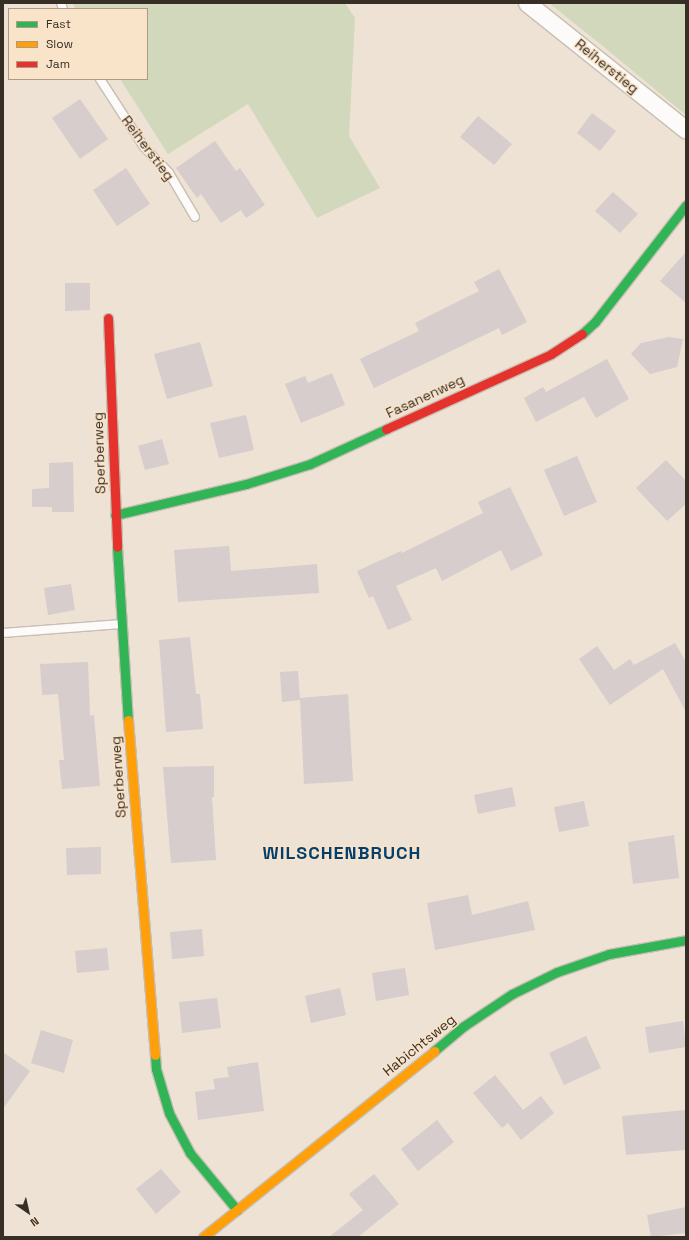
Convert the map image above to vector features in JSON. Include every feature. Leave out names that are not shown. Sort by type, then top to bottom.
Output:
[{"type":"street","name":"Reiherstieg","points":[[527,3],[686,130]]},
{"type":"street","name":"Fasanenweg","points":[[115,515],[246,484],[310,464],[551,354],[575,340],[595,322],[686,205]]},
{"type":"street","name":"Sperberweg","points":[[108,318],[115,515],[132,794],[156,1070],[169,1113],[190,1152],[237,1210]]},
{"type":"street","name":"Habichtsweg","points":[[203,1237],[464,1026],[512,994],[557,972],[610,954],[659,943],[686,940]]},
{"type":"lane","name":"Reiherstieg","points":[[101,80],[144,147],[169,173],[195,217]]},
{"type":"lane","points":[[3,633],[122,624]]},
{"type":"green space","points":[[72,3],[345,3],[355,18],[349,136],[380,188],[317,218],[248,104],[168,154],[121,80],[148,80],[148,8],[75,8]]},
{"type":"green space","points":[[549,3],[686,3],[686,115],[604,47]]},
{"type":"building","points":[[80,99],[108,139],[80,159],[52,118]]},
{"type":"building","points":[[592,113],[616,131],[600,151],[577,133]]},
{"type":"building","points":[[478,116],[512,144],[494,165],[460,137]]},
{"type":"building","points":[[215,141],[236,171],[240,168],[265,205],[246,218],[241,210],[221,223],[201,194],[197,198],[176,168]]},
{"type":"building","points":[[126,168],[150,204],[117,226],[93,190]]},
{"type":"building","points":[[613,192],[638,214],[620,233],[595,211]]},
{"type":"building","points":[[686,252],[686,303],[660,281]]},
{"type":"building","points":[[499,269],[527,322],[502,335],[499,328],[374,388],[360,359],[419,331],[415,323],[479,291],[474,282]]},
{"type":"building","points":[[65,283],[90,283],[90,310],[65,311]]},
{"type":"building","points":[[669,337],[683,339],[677,367],[650,374],[631,354],[641,343]]},
{"type":"building","points":[[200,342],[213,386],[167,399],[154,354]]},
{"type":"building","points":[[607,359],[629,399],[596,418],[584,397],[536,422],[524,398],[543,387],[546,392]]},
{"type":"building","points":[[332,373],[345,405],[301,423],[285,384],[305,376],[308,383]]},
{"type":"building","points":[[246,415],[254,450],[219,458],[210,423]]},
{"type":"building","points":[[162,439],[169,464],[145,470],[138,446]]},
{"type":"building","points":[[577,456],[597,502],[564,516],[544,470]]},
{"type":"building","points":[[666,460],[686,481],[686,504],[667,521],[636,488]]},
{"type":"building","points":[[73,462],[74,512],[52,512],[52,507],[32,507],[32,489],[49,488],[49,463]]},
{"type":"building","points":[[510,487],[543,555],[511,571],[501,550],[442,581],[436,568],[396,586],[412,620],[388,630],[373,596],[369,598],[357,571],[401,551],[402,553],[483,513],[478,502]]},
{"type":"building","points":[[229,546],[231,571],[317,564],[319,593],[178,602],[174,550]]},
{"type":"building","points":[[71,584],[75,610],[48,615],[44,588]]},
{"type":"building","points":[[190,637],[196,694],[200,694],[203,729],[166,732],[159,640]]},
{"type":"building","points":[[675,643],[686,662],[686,712],[663,669],[610,705],[579,659],[597,646],[614,670],[630,659],[634,665]]},
{"type":"building","points":[[88,662],[90,716],[94,715],[100,786],[62,789],[59,760],[64,760],[58,694],[42,695],[40,664]]},
{"type":"building","points":[[298,671],[300,700],[282,702],[280,672]]},
{"type":"building","points":[[348,694],[353,781],[304,784],[300,698]]},
{"type":"building","points":[[214,766],[214,797],[212,797],[216,860],[171,863],[163,767]]},
{"type":"building","points":[[512,787],[516,806],[478,814],[474,795]]},
{"type":"building","points":[[584,801],[589,826],[559,832],[554,807]]},
{"type":"building","points":[[674,835],[679,878],[633,884],[628,842]]},
{"type":"building","points":[[101,847],[101,874],[67,875],[66,848]]},
{"type":"building","points":[[468,895],[472,915],[528,901],[535,930],[435,950],[427,903]]},
{"type":"building","points":[[202,929],[204,956],[172,959],[170,932]]},
{"type":"building","points":[[107,948],[109,970],[77,973],[75,951]]},
{"type":"building","points":[[405,968],[409,995],[376,1001],[372,973]]},
{"type":"building","points":[[340,988],[346,1015],[311,1023],[305,996]]},
{"type":"building","points":[[217,998],[221,1028],[182,1033],[179,1002]]},
{"type":"building","points":[[683,1021],[686,1047],[649,1053],[645,1027]]},
{"type":"building","points":[[41,1030],[73,1040],[64,1073],[31,1063]]},
{"type":"building","points":[[586,1036],[601,1068],[564,1085],[549,1053]]},
{"type":"building","points":[[3,1052],[30,1071],[3,1109]]},
{"type":"building","points":[[258,1062],[264,1111],[198,1120],[195,1092],[215,1089],[213,1079],[229,1077],[227,1067]]},
{"type":"building","points":[[495,1075],[523,1110],[541,1096],[554,1113],[521,1140],[508,1123],[502,1128],[473,1093]]},
{"type":"building","points":[[686,1110],[686,1150],[626,1155],[622,1116]]},
{"type":"building","points":[[437,1120],[454,1142],[418,1171],[401,1149]]},
{"type":"building","points":[[161,1169],[181,1192],[156,1214],[136,1189]]},
{"type":"building","points":[[374,1174],[399,1204],[358,1237],[329,1237],[363,1210],[349,1194]]},
{"type":"building","points":[[686,1207],[686,1233],[651,1237],[647,1215]]},
{"type":"traffic: fast","points":[[582,334],[595,322],[686,205]]},
{"type":"traffic: fast","points":[[115,515],[246,484],[310,464],[386,429]]},
{"type":"traffic: fast","points":[[117,547],[128,720]]},
{"type":"traffic: fast","points":[[434,1051],[464,1026],[512,994],[557,972],[609,954],[686,940]]},
{"type":"traffic: fast","points":[[155,1055],[156,1069],[169,1113],[190,1153],[237,1210]]},
{"type":"traffic: slow","points":[[128,720],[155,1055]]},
{"type":"traffic: slow","points":[[203,1237],[434,1051]]},
{"type":"traffic: jam","points":[[108,318],[117,547]]},
{"type":"traffic: jam","points":[[386,429],[551,354],[582,334]]},
{"type":"district","name":"WILSCHENBRUCH","points":[[342,853]]}]
